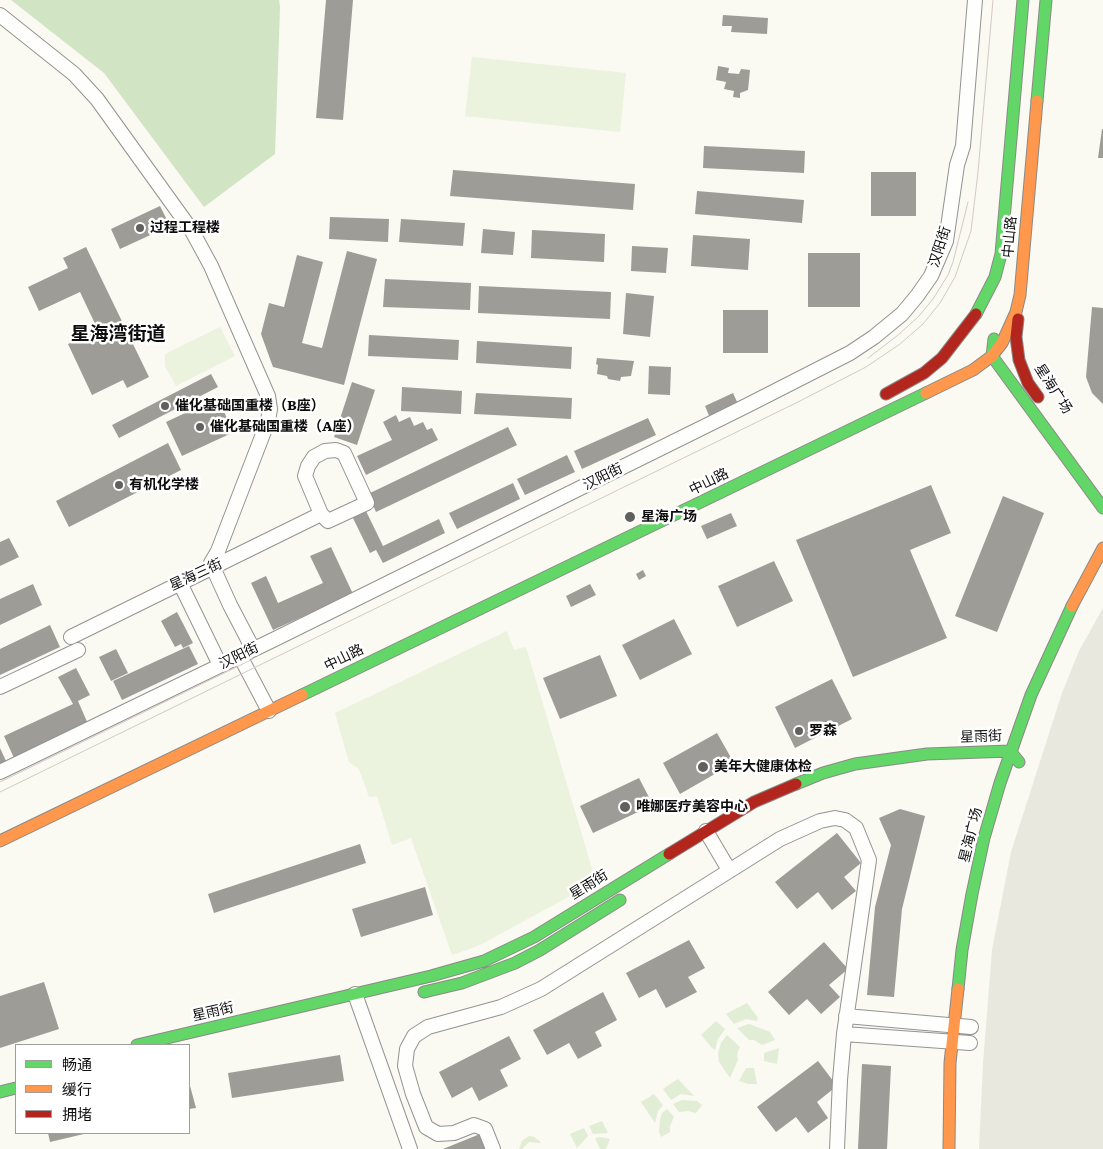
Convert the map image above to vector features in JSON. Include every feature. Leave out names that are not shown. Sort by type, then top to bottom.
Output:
[{"type":"main road","name":"中山路","points":[[877,398],[924,373],[942,358],[956,343],[974,318],[995,277],[1001,254],[1024,0]]},
{"type":"main road","name":"中山路","points":[[0,841],[973,370],[992,356],[1002,343],[1009,328],[1020,295],[1046,0]]},
{"type":"main road","points":[[998,293],[1001,254]]},
{"type":"main road","name":"星海广场","points":[[1020,295],[1016,337],[1019,360],[1028,383],[1046,407]]},
{"type":"main road","points":[[992,356],[995,332]]},
{"type":"main road","name":"星海广场","points":[[992,356],[1103,508]]},
{"type":"main road","name":"星海广场","points":[[949,1149],[950,1063],[963,1045],[965,1024],[962,950],[984,838],[1002,764],[1010,751],[1051,649],[1103,548]]},
{"type":"main road","points":[[1019,767],[1025,747]]},
{"type":"main road","name":"星雨街","points":[[142,1044],[359,1004],[484,961],[534,937],[708,838],[754,802],[823,772],[855,764],[927,754],[1010,751],[1019,767]]},
{"type":"main road","name":"星雨街","points":[[1002,764],[1019,767]]},
{"type":"main road","name":"星雨街","points":[[411,995],[462,983],[515,963],[540,950],[631,893]]},
{"type":"main road","points":[[0,1092],[15,1088]]},
{"type":"street","name":"汉阳街","points":[[0,772],[240,656],[808,375],[850,353],[902,314],[931,276],[946,241],[957,165],[963,146],[975,0]]},
{"type":"street","points":[[0,15],[74,74],[98,99],[192,231],[211,266],[268,396],[270,409],[268,421],[218,551],[211,563],[230,605],[254,649]]},
{"type":"street","points":[[336,450],[344,453],[367,503],[328,521],[321,514],[305,476],[308,466],[314,457],[325,451],[336,450]]},
{"type":"street","name":"星海三街","points":[[71,637],[321,514]]},
{"type":"street","points":[[180,583],[220,665]]},
{"type":"street","points":[[0,687],[78,650]]},
{"type":"street","points":[[240,656],[269,711]]},
{"type":"street","points":[[493,1149],[485,1128],[474,1125],[454,1133],[438,1134],[426,1127],[417,1106],[405,1066],[407,1049],[414,1036],[428,1026],[501,1007],[541,989],[780,839],[820,821],[835,818],[845,820],[856,828],[869,860],[844,1034],[837,1149]]},
{"type":"street","points":[[708,838],[726,872]]},
{"type":"street","points":[[359,1004],[410,1149]]},
{"type":"street","points":[[846,1016],[965,1024]]},
{"type":"street","points":[[844,1034],[963,1045]]},
{"type":"street","points":[[398,1114],[417,1106]]},
{"type":"green space","points":[[11,0],[279,0],[275,154],[204,207],[104,73]]},
{"type":"green space","points":[[472,57],[626,73],[620,132],[465,116]]},
{"type":"green space","points":[[220,327],[235,356],[176,386],[165,366],[165,354]]},
{"type":"green space","points":[[507,631],[514,650],[526,647],[596,882],[478,946],[452,955],[411,838],[392,845],[377,796],[369,797],[359,769],[349,762],[335,713]]},
{"type":"green space","points":[[747,1003],[758,1018],[757,1021],[746,1019],[734,1024],[726,1014]]},
{"type":"green space","points":[[716,1021],[725,1029],[718,1039],[715,1050],[701,1035]]},
{"type":"green space","points":[[749,1024],[770,1032],[775,1040],[762,1045],[754,1040],[749,1040],[737,1028]]},
{"type":"green space","points":[[727,1035],[740,1047],[737,1054],[738,1060],[730,1078],[719,1062],[718,1053],[721,1043]]},
{"type":"green space","points":[[779,1048],[777,1064],[764,1061],[764,1053]]},
{"type":"green space","points":[[746,1068],[754,1068],[757,1084],[739,1081]]},
{"type":"green space","points":[[678,1079],[694,1096],[681,1094],[671,1100],[663,1089]]},
{"type":"green space","points":[[654,1094],[663,1105],[658,1111],[655,1123],[641,1102]]},
{"type":"green space","points":[[682,1100],[697,1101],[702,1105],[696,1113],[688,1111],[679,1112],[673,1104]]},
{"type":"green space","points":[[667,1109],[674,1117],[670,1126],[670,1132],[661,1137],[659,1132],[660,1119],[662,1113]]},
{"type":"green space","points":[[602,1121],[608,1133],[593,1134],[589,1126]]},
{"type":"green space","points":[[584,1128],[588,1136],[577,1148],[570,1134]]},
{"type":"green space","points":[[529,1136],[541,1142],[529,1142],[522,1149],[519,1149],[522,1141]]},
{"type":"green space","points":[[595,1138],[610,1139],[606,1149],[600,1149]]},
{"type":"shaded area","points":[[1103,608],[1103,1149],[979,1149],[983,1064],[992,950],[1011,852],[1062,693],[1079,651]]},
{"type":"building","points":[[326,0],[353,0],[343,120],[316,118]]},
{"type":"building","points":[[723,15],[768,18],[767,34],[731,32],[732,26],[722,26]]},
{"type":"building","points":[[718,66],[729,68],[728,73],[739,74],[741,69],[750,70],[748,90],[740,93],[740,98],[733,97],[734,91],[724,89],[726,82],[716,80]]},
{"type":"building","points":[[1102,129],[1103,158],[1098,158]]},
{"type":"building","points":[[704,146],[805,151],[804,173],[703,168]]},
{"type":"building","points":[[453,170],[635,184],[633,210],[450,196]]},
{"type":"building","points":[[871,172],[916,172],[916,216],[871,216]]},
{"type":"building","points":[[697,191],[804,200],[802,223],[695,214]]},
{"type":"building","name":"过程工程楼","points":[[160,206],[170,226],[120,249],[111,229]]},
{"type":"building","points":[[330,217],[389,219],[388,242],[329,239]]},
{"type":"building","points":[[401,219],[465,223],[463,246],[399,242]]},
{"type":"building","points":[[483,229],[515,232],[513,255],[481,253]]},
{"type":"building","points":[[532,230],[605,234],[604,262],[531,258]]},
{"type":"building","points":[[693,235],[750,239],[748,270],[691,266]]},
{"type":"building","points":[[632,246],[668,248],[666,273],[631,271]]},
{"type":"building","points":[[86,247],[149,377],[127,388],[123,380],[92,395],[68,344],[98,330],[80,292],[39,311],[28,287],[68,268],[63,258]]},
{"type":"building","points":[[347,251],[377,259],[344,385],[273,367],[261,334],[269,303],[284,307],[297,255],[323,262],[302,343],[322,348]]},
{"type":"building","points":[[808,253],[860,253],[860,307],[808,307]]},
{"type":"building","points":[[385,279],[471,283],[470,310],[383,307]]},
{"type":"building","points":[[479,286],[611,292],[610,319],[478,313]]},
{"type":"building","points":[[626,293],[654,296],[650,337],[623,334]]},
{"type":"building","points":[[1092,307],[1103,308],[1103,404],[1092,393],[1086,377]]},
{"type":"building","points":[[723,310],[768,310],[768,353],[723,353]]},
{"type":"building","points":[[369,335],[459,340],[458,360],[368,356]]},
{"type":"building","points":[[477,341],[572,347],[571,369],[476,363]]},
{"type":"building","points":[[597,358],[634,361],[631,376],[621,377],[620,381],[608,379],[607,376],[597,374]]},
{"type":"building","points":[[649,366],[671,367],[670,395],[648,394]]},
{"type":"building","name":"催化基础国重楼（B座）","points":[[211,374],[218,387],[119,438],[112,425]]},
{"type":"building","points":[[352,382],[375,390],[357,445],[334,437]]},
{"type":"building","points":[[402,387],[462,391],[461,414],[401,411]]},
{"type":"building","points":[[476,393],[572,398],[571,419],[474,414]]},
{"type":"building","points":[[733,393],[738,404],[710,418],[705,406]]},
{"type":"building","name":"催化基础国重楼（A座）","points":[[217,398],[234,432],[182,456],[166,422]]},
{"type":"building","points":[[396,415],[399,422],[410,417],[414,426],[423,422],[427,430],[432,428],[438,440],[366,475],[357,456],[392,440],[383,422]]},
{"type":"building","points":[[648,418],[656,435],[582,469],[574,451]]},
{"type":"building","points":[[508,427],[517,445],[376,512],[368,494]]},
{"type":"building","name":"有机化学楼","points":[[168,443],[181,470],[69,527],[56,501]]},
{"type":"building","points":[[567,455],[575,472],[525,495],[517,479]]},
{"type":"building","points":[[513,483],[520,499],[457,529],[449,513]]},
{"type":"building","points":[[931,485],[951,533],[910,550],[947,638],[853,677],[796,540]]},
{"type":"building","points":[[1003,496],[1044,513],[997,632],[955,616]]},
{"type":"building","points":[[365,509],[383,546],[439,519],[445,533],[383,563],[376,550],[370,553],[352,516]]},
{"type":"building","points":[[731,513],[737,526],[707,539],[701,526]]},
{"type":"building","points":[[9,538],[19,557],[0,566],[0,542]]},
{"type":"building","points":[[331,547],[353,594],[273,630],[251,583],[266,576],[278,603],[323,583],[310,556]]},
{"type":"building","points":[[774,561],[793,601],[737,627],[718,586]]},
{"type":"building","points":[[643,570],[646,576],[639,580],[636,574]]},
{"type":"building","points":[[33,584],[42,605],[0,625],[0,599]]},
{"type":"building","points":[[590,584],[596,595],[571,607],[566,596]]},
{"type":"building","points":[[177,612],[193,643],[183,648],[181,644],[175,647],[161,621]]},
{"type":"building","points":[[674,619],[692,654],[640,680],[622,645]]},
{"type":"building","points":[[50,625],[60,647],[0,675],[0,649]]},
{"type":"building","points":[[189,646],[198,664],[122,700],[113,681]]},
{"type":"building","points":[[116,649],[128,673],[111,681],[99,657]]},
{"type":"building","points":[[600,655],[617,696],[560,719],[543,678]]},
{"type":"building","points":[[76,668],[90,695],[78,701],[88,724],[14,758],[4,736],[73,704],[58,677]]},
{"type":"building","points":[[832,679],[852,719],[795,748],[775,707]]},
{"type":"building","points":[[717,733],[734,763],[680,794],[663,763]]},
{"type":"building","points":[[0,748],[6,761],[0,764]]},
{"type":"building","points":[[639,778],[653,805],[593,833],[580,806]]},
{"type":"building","points":[[900,809],[925,816],[902,909],[894,997],[867,995],[875,907],[891,845],[879,818]]},
{"type":"building","points":[[837,833],[861,863],[844,877],[856,891],[832,910],[818,892],[797,909],[775,882]]},
{"type":"building","points":[[360,844],[366,863],[214,913],[208,894]]},
{"type":"building","points":[[425,887],[433,915],[361,937],[352,909]]},
{"type":"building","points":[[689,940],[705,968],[688,977],[697,992],[666,1008],[656,989],[639,998],[626,973]]},
{"type":"building","points":[[824,942],[848,969],[829,985],[840,997],[821,1014],[807,999],[789,1015],[768,992]]},
{"type":"building","points":[[44,982],[59,1029],[0,1048],[0,996]]},
{"type":"building","points":[[603,992],[617,1020],[595,1032],[602,1046],[578,1059],[569,1043],[547,1055],[533,1030]]},
{"type":"building","points":[[509,1036],[521,1059],[500,1070],[508,1086],[479,1101],[472,1087],[452,1098],[439,1072]]},
{"type":"building","points":[[340,1055],[344,1081],[232,1098],[228,1073]]},
{"type":"building","points":[[818,1061],[837,1086],[817,1102],[828,1118],[808,1133],[796,1117],[776,1132],[757,1107]]},
{"type":"building","points":[[862,1064],[891,1066],[887,1149],[858,1149]]},
{"type":"building","points":[[190,1086],[196,1108],[190,1109]]},
{"type":"building","points":[[48,1134],[84,1134],[50,1142]]},
{"type":"building","points":[[480,1134],[487,1149],[443,1149]]},
{"type":"tram line","points":[[0,792],[798,402],[866,367],[900,344],[923,324],[940,303],[955,277],[971,231],[993,0]]},
{"type":"tram line","points":[[868,358],[897,336],[919,316],[933,299],[948,275],[953,262],[968,202]]},
{"type":"tram line","points":[[0,782],[253,659]]},
{"type":"traffic: fast","points":[[976,314],[995,277],[1001,254],[1023,0]]},
{"type":"traffic: fast","points":[[1037,101],[1046,0]]},
{"type":"traffic: fast","points":[[994,339],[992,356],[1103,508]]},
{"type":"traffic: fast","points":[[302,695],[926,393]]},
{"type":"traffic: fast","points":[[958,989],[962,950],[972,894],[984,838],[1000,783],[1031,695],[1072,606]]},
{"type":"traffic: fast","points":[[796,784],[823,773],[855,764],[927,754],[1010,751],[1019,762]]},
{"type":"traffic: fast","points":[[141,1044],[431,976],[484,961],[534,937],[669,854]]},
{"type":"traffic: fast","points":[[424,992],[462,983],[515,963],[540,950],[620,900]]},
{"type":"traffic: fast","points":[[0,1092],[15,1088]]},
{"type":"traffic: slow","points":[[926,393],[973,370],[992,356],[1002,343],[1016,312],[1020,295],[1037,101]]},
{"type":"traffic: slow","points":[[1072,606],[1103,548]]},
{"type":"traffic: slow","points":[[0,841],[302,695]]},
{"type":"traffic: slow","points":[[949,1149],[950,1063],[958,989]]},
{"type":"traffic: jam","points":[[886,394],[924,373],[942,358],[976,314]]},
{"type":"traffic: jam","points":[[1018,319],[1016,337],[1019,360],[1028,383],[1038,397]]},
{"type":"traffic: jam","points":[[669,854],[754,802],[796,784]]},
{"type":"place","name":"过程工程楼","points":[[140,228]]},
{"type":"place","name":"催化基础国重楼（B座）","points":[[165,406]]},
{"type":"place","name":"催化基础国重楼（A座）","points":[[200,427]]},
{"type":"place","name":"有机化学楼","points":[[119,485]]},
{"type":"place","name":"星海广场","points":[[630,517]]},
{"type":"place","name":"罗森","points":[[799,731]]},
{"type":"place","name":"美年大健康体检","points":[[703,767]]},
{"type":"place","name":"唯娜医疗美容中心","points":[[625,807]]},
{"type":"district","name":"星海湾街道","points":[[118,334]]}]
